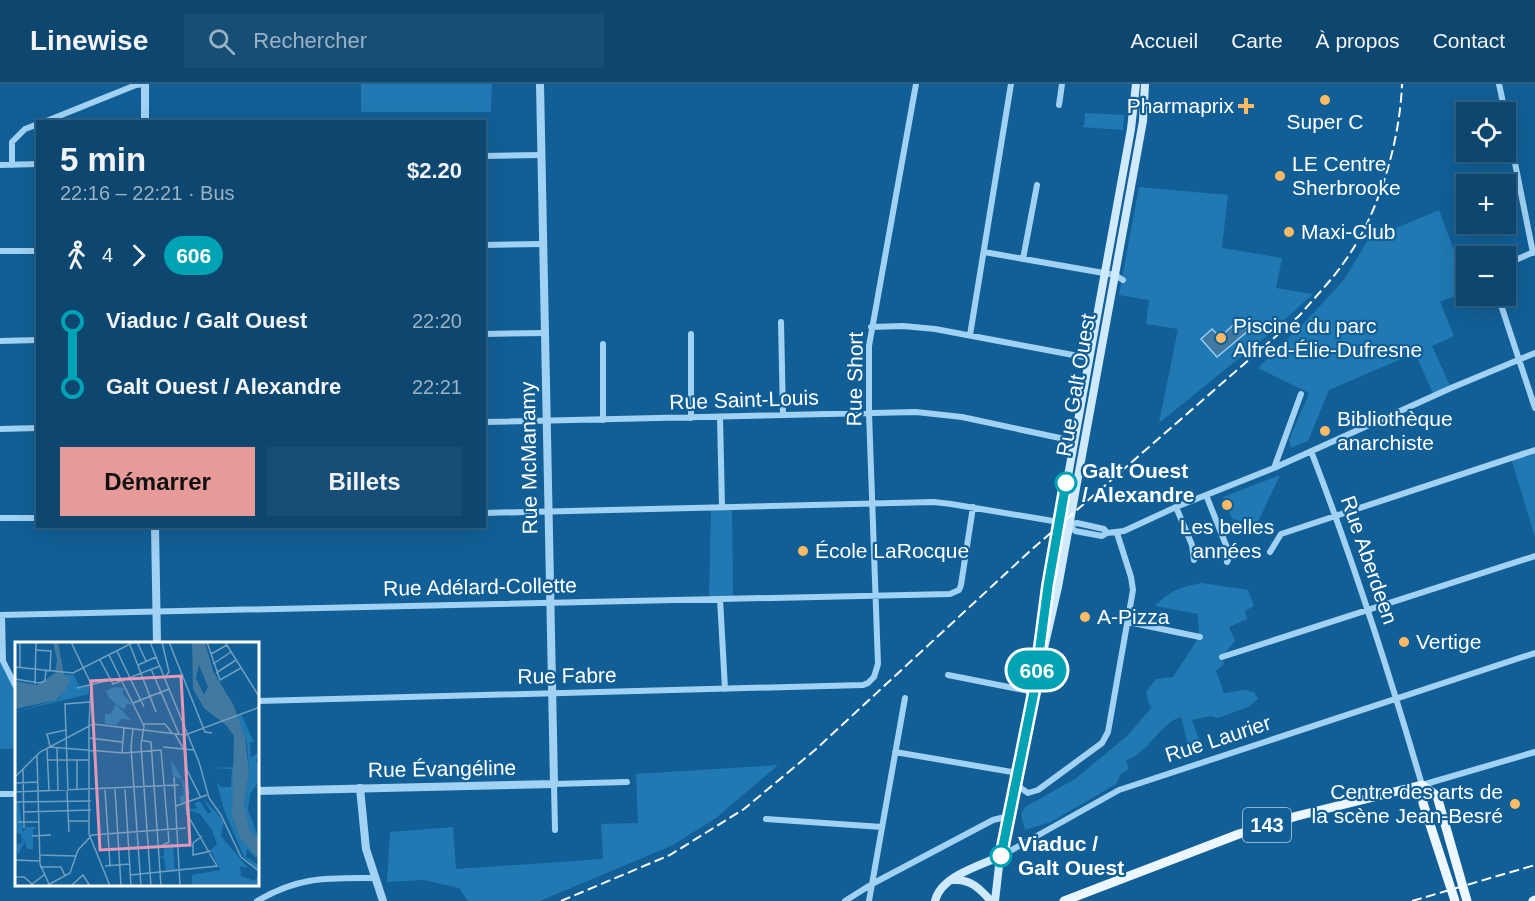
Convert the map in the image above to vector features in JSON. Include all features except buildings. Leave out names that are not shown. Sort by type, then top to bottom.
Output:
[{"type":"main road","name":"Rue Galt Ouest","points":[[1034,692],[1048,586],[1132,120],[1136,84]]},
{"type":"main road","name":"Rue Galt Ouest","points":[[995,901],[995,888],[1008,816],[1058,587],[1119,277],[1143,121],[1145,84]]},
{"type":"main road","name":"143","points":[[1064,901],[1249,831],[1297,816],[1422,784]]},
{"type":"main road","name":"Rue Aberdeen","points":[[1422,784],[1423,803],[1455,901]]},
{"type":"main road","name":"Rue Aberdeen","points":[[1422,784],[1437,796],[1467,901]]},
{"type":"main road","name":"Rue Laurier","points":[[935,901],[938,891],[950,880],[1001,856]]},
{"type":"main road","points":[[950,880],[968,881],[979,888],[991,901]]},
{"type":"street","points":[[49,120],[136,85],[145,84],[145,120]]},
{"type":"street","name":"Rue McManamy","points":[[540,84],[555,830]]},
{"type":"street","name":"Rue Short","points":[[874,677],[878,664],[869,412],[869,346],[916,84]]},
{"type":"street","points":[[970,335],[1011,84]]},
{"type":"street","points":[[1059,105],[1062,84]]},
{"type":"street","points":[[1499,84],[1503,102]]},
{"type":"street","points":[[12,165],[12,142],[25,129],[36,125]]},
{"type":"street","points":[[486,156],[541,155]]},
{"type":"street","points":[[1515,162],[1534,252],[1516,260]]},
{"type":"street","points":[[0,165],[36,164]]},
{"type":"street","points":[[1023,259],[1037,185]]},
{"type":"street","points":[[486,245],[543,244]]},
{"type":"street","points":[[0,251],[36,251]]},
{"type":"street","points":[[984,252],[1119,277]]},
{"type":"street","points":[[1500,306],[1535,408]]},
{"type":"street","points":[[781,322],[783,415]]},
{"type":"street","points":[[871,327],[912,327],[970,335],[1089,358]]},
{"type":"street","points":[[486,334],[544,333]]},
{"type":"street","points":[[691,334],[691,418]]},
{"type":"street","points":[[0,341],[36,340]]},
{"type":"street","points":[[603,344],[603,420]]},
{"type":"street","points":[[486,513],[934,502],[1059,522],[1069,525],[1075,531],[1102,536],[1107,533],[1117,533],[1274,468],[1451,388],[1535,353]]},
{"type":"street","points":[[1274,468],[1300,394]]},
{"type":"street","name":"Rue Saint-Louis","points":[[486,422],[869,412],[937,413],[1074,441]]},
{"type":"street","points":[[720,417],[722,507]]},
{"type":"street","points":[[0,429],[36,428]]},
{"type":"street","points":[[1270,552],[1281,534],[1535,450]]},
{"type":"street","name":"Rue Aberdeen","points":[[1311,451],[1368,610],[1422,784]]},
{"type":"street","points":[[1206,495],[1230,555],[1227,562]]},
{"type":"street","name":"Rue Adélard-Collette","points":[[1,615],[951,594],[959,590],[972,507]]},
{"type":"street","points":[[1176,507],[1194,552],[1194,560]]},
{"type":"street","points":[[0,518],[36,518]]},
{"type":"street","points":[[155,528],[157,642]]},
{"type":"street","points":[[1015,784],[1028,793],[1033,793],[1080,761],[1106,738],[1133,590],[1117,533]]},
{"type":"street","points":[[1222,657],[1535,556]]},
{"type":"street","points":[[720,599],[725,689]]},
{"type":"street","points":[[1,615],[3,661],[15,685]]},
{"type":"street","points":[[1128,622],[1200,637]]},
{"type":"street","name":"Rue Laurier","points":[[1001,856],[1119,790],[1535,653]]},
{"type":"street","points":[[948,675],[1034,692]]},
{"type":"street","name":"Rue Fabre","points":[[260,701],[862,685],[874,677]]},
{"type":"street","points":[[869,901],[905,698]]},
{"type":"street","points":[[895,752],[1018,773]]},
{"type":"street","points":[[1422,784],[1535,753]]},
{"type":"street","name":"Rue Évangéline","points":[[260,791],[627,782]]},
{"type":"street","points":[[360,788],[363,831],[374,878],[383,901]]},
{"type":"street","points":[[845,901],[872,884],[993,820],[1008,816]]},
{"type":"street","points":[[766,819],[882,827]]},
{"type":"street","points":[[257,901],[295,883],[332,878],[374,878]]},
{"type":"shaded area","points":[[361,84],[492,84],[491,112],[361,112]]},
{"type":"shaded area","points":[[1085,113],[1124,115],[1123,130],[1081,127],[1084,126]]},
{"type":"shaded area","points":[[1139,187],[1228,195],[1222,248],[1282,258],[1276,288],[1313,294],[1268,335],[1159,423],[1178,329],[1146,324],[1149,300],[1119,295]]},
{"type":"shaded area","points":[[1439,210],[1456,256],[1456,295],[1440,302],[1454,336],[1432,346],[1451,388],[1434,396],[1415,353],[1329,390],[1308,441],[1291,448],[1289,440],[1309,393],[1258,368],[1343,281],[1368,240]]},
{"type":"shaded area","name":"Piscine du parc Alfred-Élie-Dufresne","points":[[1239,320],[1248,331],[1217,357],[1201,339],[1212,329],[1220,337]]},
{"type":"shaded area","points":[[1535,450],[1535,537],[1511,458]]},
{"type":"shaded area","points":[[1280,475],[1257,524],[1232,519],[1223,497]]},
{"type":"shaded area","points":[[732,506],[733,599],[709,599],[711,508]]},
{"type":"shaded area","points":[[1202,583],[1248,590],[1254,606],[1245,611],[1247,619],[1229,627],[1235,641],[1222,657],[1224,664],[1216,671],[1224,693],[1244,690],[1254,692],[1258,699],[1248,707],[1218,718],[1211,716],[1192,720],[1203,751],[1191,757],[1181,717],[1173,721],[1141,751],[1126,760],[1129,769],[1121,774],[1116,784],[1051,822],[1025,830],[1021,814],[1025,807],[1075,779],[1128,735],[1152,707],[1146,692],[1156,679],[1173,677],[1199,637],[1198,614],[1155,606],[1176,590]]},
{"type":"shaded area","points":[[0,661],[3,661],[15,685],[15,749],[0,749]]},
{"type":"shaded area","points":[[778,765],[716,818],[673,845],[540,901],[468,901],[459,888],[424,880],[387,882],[390,832],[453,827],[456,869],[603,859],[601,824],[638,823],[636,774]]},
{"type":"railway","points":[[561,901],[670,855],[744,809],[815,750],[1030,551],[1299,316],[1344,263],[1370,217],[1393,151],[1402,84]]},
{"type":"railway","points":[[1412,901],[1535,865]]},
{"type":"bus line","name":"606","points":[[1001,856],[1034,692],[1048,586],[1066,483]]},
{"type":"place","name":"Super C","points":[[1325,100]]},
{"type":"place","name":"Pharmaprix","points":[[1246,106]]},
{"type":"place","name":"LE Centre Sherbrooke","points":[[1280,176]]},
{"type":"place","name":"Maxi-Club","points":[[1289,232]]},
{"type":"place","name":"Piscine du parc Alfred-Élie-Dufresne","points":[[1221,338]]},
{"type":"place","name":"Bibliothèque anarchiste","points":[[1325,431]]},
{"type":"place","name":"Galt Ouest / Alexandre","points":[[1066,483]]},
{"type":"place","name":"Les belles années","points":[[1227,505]]},
{"type":"place","name":"École LaRocque","points":[[803,551]]},
{"type":"place","name":"A-Pizza","points":[[1085,617]]},
{"type":"place","name":"Vertige","points":[[1404,642]]},
{"type":"place","name":"Centre des arts de la scène Jean-Besré","points":[[1515,804]]},
{"type":"place","name":"Viaduc / Galt Ouest","points":[[1001,856]]}]
